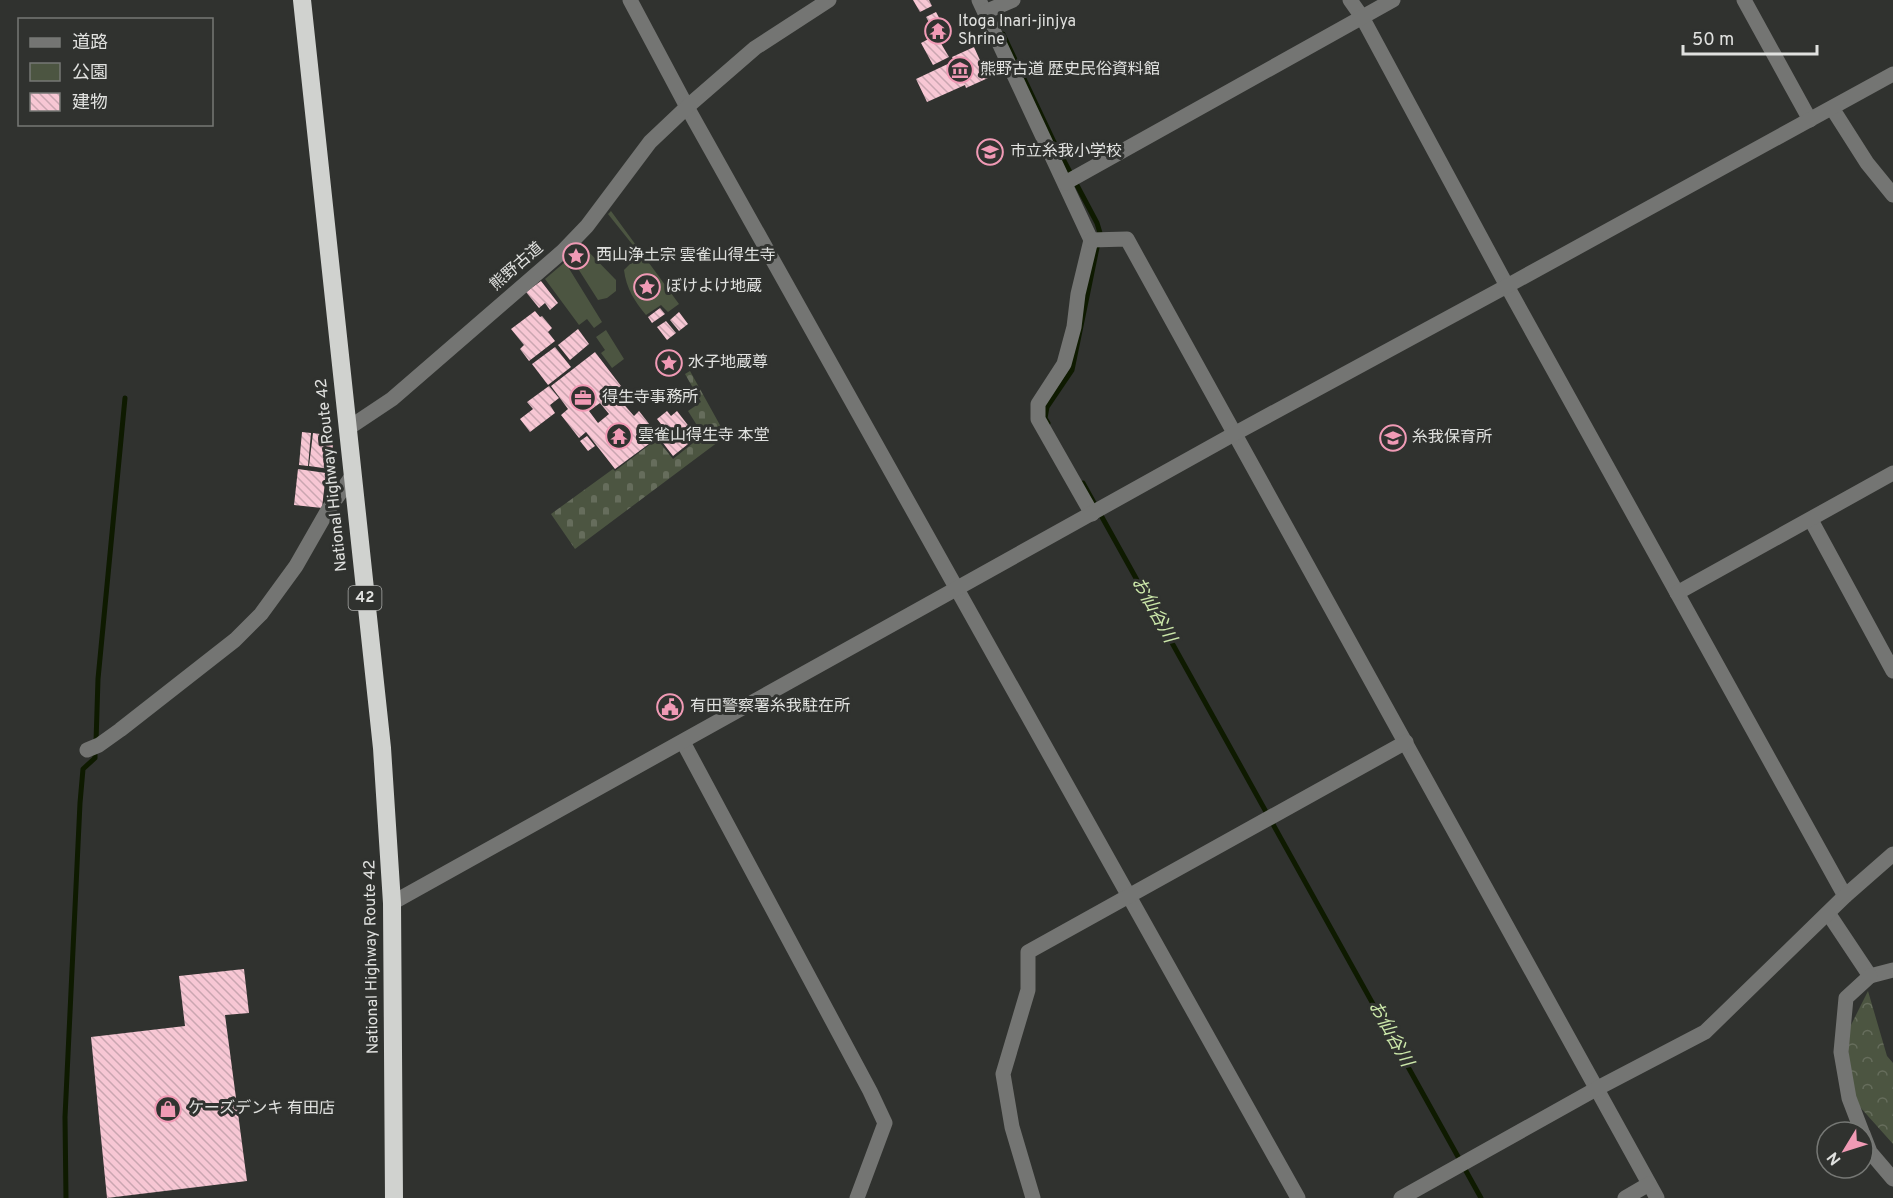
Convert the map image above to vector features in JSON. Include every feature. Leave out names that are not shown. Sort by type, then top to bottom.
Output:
[{"type":"highway","name":"National Highway Route 42","points":[[302,0],[346,429],[382,748],[392,903],[394,1198]]},
{"type":"street","points":[[630,0],[687,107],[1298,1198]]},
{"type":"street","name":"熊野古道","points":[[346,429],[392,399],[562,251],[587,226],[650,142],[687,107],[755,48],[829,0]]},
{"type":"street","points":[[1012,0],[982,6],[1091,240],[1078,294],[1074,327],[1064,364],[1038,404],[1038,419],[1092,514]]},
{"type":"street","points":[[1350,0],[1362,17],[1507,286],[1845,896]]},
{"type":"street","points":[[1065,183],[1393,0]]},
{"type":"street","points":[[1744,0],[1810,120]]},
{"type":"street","points":[[392,903],[1234,434],[1893,74]]},
{"type":"street","points":[[1832,108],[1867,163],[1893,195]]},
{"type":"street","points":[[1091,240],[1127,238],[1657,1198]]},
{"type":"street","points":[[1677,593],[1893,473]]},
{"type":"street","points":[[87,750],[99,745],[120,730],[235,640],[254,620],[296,566],[328,510],[352,476]]},
{"type":"street","points":[[1811,520],[1893,671]]},
{"type":"street","points":[[683,742],[885,1123],[857,1198]]},
{"type":"street","points":[[1032,1198],[1012,1127],[1003,1074],[1028,990],[1028,952],[1406,742]]},
{"type":"street","points":[[1401,1198],[1596,1089],[1705,1032],[1845,896],[1893,854]]},
{"type":"street","points":[[1828,913],[1870,976]]},
{"type":"street","points":[[1858,1120],[1849,1098],[1841,1052],[1846,998],[1870,976],[1893,970]]},
{"type":"street","points":[[1875,1158],[1893,1179]]},
{"type":"street","points":[[1625,1198],[1649,1184]]},
{"type":"green space","points":[[611,211],[679,304],[668,312],[661,305],[646,315],[638,305],[627,283],[624,270],[640,254],[608,214]]},
{"type":"green space","points":[[581,244],[616,280],[616,291],[607,298],[598,300],[570,256]]},
{"type":"green space","points":[[565,262],[602,322],[594,328],[587,319],[579,325],[545,279]]},
{"type":"green space","points":[[606,330],[624,359],[612,368],[601,353],[605,350],[596,337]]},
{"type":"green space","points":[[690,371],[726,436],[575,549],[551,514],[613,469],[615,471],[657,439],[673,459],[703,435],[688,411],[701,402],[685,374]]},
{"type":"green space","points":[[1868,991],[1887,1056],[1893,1063],[1893,1144],[1875,1124],[1875,1120],[1872,1120],[1851,1097],[1847,1033]]},
{"type":"building","name":"Itoga Inari-jinjya Shrine","points":[[913,0],[929,0],[932,6],[920,12]]},
{"type":"building","points":[[936,12],[943,25],[934,31],[926,17]]},
{"type":"building","points":[[936,35],[949,57],[933,65],[921,43]]},
{"type":"building","name":"熊野古道 歴史民俗資料館","points":[[974,47],[988,78],[966,88],[965,85],[927,102],[916,79],[954,61],[952,57]]},
{"type":"building","points":[[541,281],[558,303],[550,310],[545,303],[539,308],[526,292]]},
{"type":"building","points":[[660,308],[665,314],[652,323],[648,317]]},
{"type":"building","points":[[535,311],[552,328],[548,332],[555,341],[529,361],[520,349],[524,345],[511,329]]},
{"type":"building","points":[[679,312],[688,324],[679,331],[670,320]]},
{"type":"building","points":[[666,321],[676,333],[667,340],[657,327]]},
{"type":"building","points":[[578,329],[589,344],[570,360],[558,345]]},
{"type":"building","points":[[555,347],[571,367],[548,385],[532,364]]},
{"type":"building","points":[[595,352],[621,386],[613,392],[634,416],[639,411],[650,425],[644,429],[650,437],[654,434],[657,438],[615,469],[586,432],[579,438],[561,415],[568,409],[551,386]],"holes":[[[600,403],[609,414],[598,423],[589,411]]]},
{"type":"building","points":[[549,386],[559,398],[550,405],[555,413],[530,432],[520,419],[533,409],[527,402]]},
{"type":"building","points":[[667,411],[671,416],[677,411],[697,437],[673,456],[653,430],[661,424],[657,419]]},
{"type":"building","points":[[302,432],[311,433],[308,466],[299,465]]},
{"type":"building","points":[[313,433],[334,436],[330,469],[309,466]]},
{"type":"building","points":[[587,436],[595,446],[588,451],[580,441]]},
{"type":"building","points":[[298,469],[326,473],[322,508],[294,505]]},
{"type":"building","name":"ケーズデンキ 有田店","points":[[244,969],[249,1013],[225,1015],[247,1181],[107,1198],[91,1037],[185,1026],[179,976]]},
{"type":"waterway","name":"お仙谷川","points":[[1003,34],[1100,233],[1072,370],[1047,407],[1045,418],[1048,423]]},
{"type":"waterway","points":[[96,742],[98,679],[125,398]]},
{"type":"waterway","name":"お仙谷川","points":[[1083,483],[1481,1198]]},
{"type":"waterway","points":[[66,1198],[65,1117],[80,803],[83,769],[95,758],[95,755]]},
{"type":"place","name":"Itoga Inari-jinjya Shrine","points":[[938,31]]},
{"type":"place","name":"熊野古道 歴史民俗資料館","points":[[960,70]]},
{"type":"place","name":"市立糸我小学校","points":[[990,152]]},
{"type":"place","name":"西山浄土宗 雲雀山得生寺","points":[[576,256]]},
{"type":"place","name":"ぼけよけ地蔵","points":[[647,287]]},
{"type":"place","name":"水子地蔵尊","points":[[669,363]]},
{"type":"place","name":"得生寺事務所","points":[[583,398]]},
{"type":"place","name":"雲雀山得生寺 本堂","points":[[619,436]]},
{"type":"place","name":"糸我保育所","points":[[1393,438]]},
{"type":"place","name":"有田警察署糸我駐在所","points":[[670,707]]},
{"type":"place","name":"ケーズデンキ 有田店","points":[[168,1109]]}]
